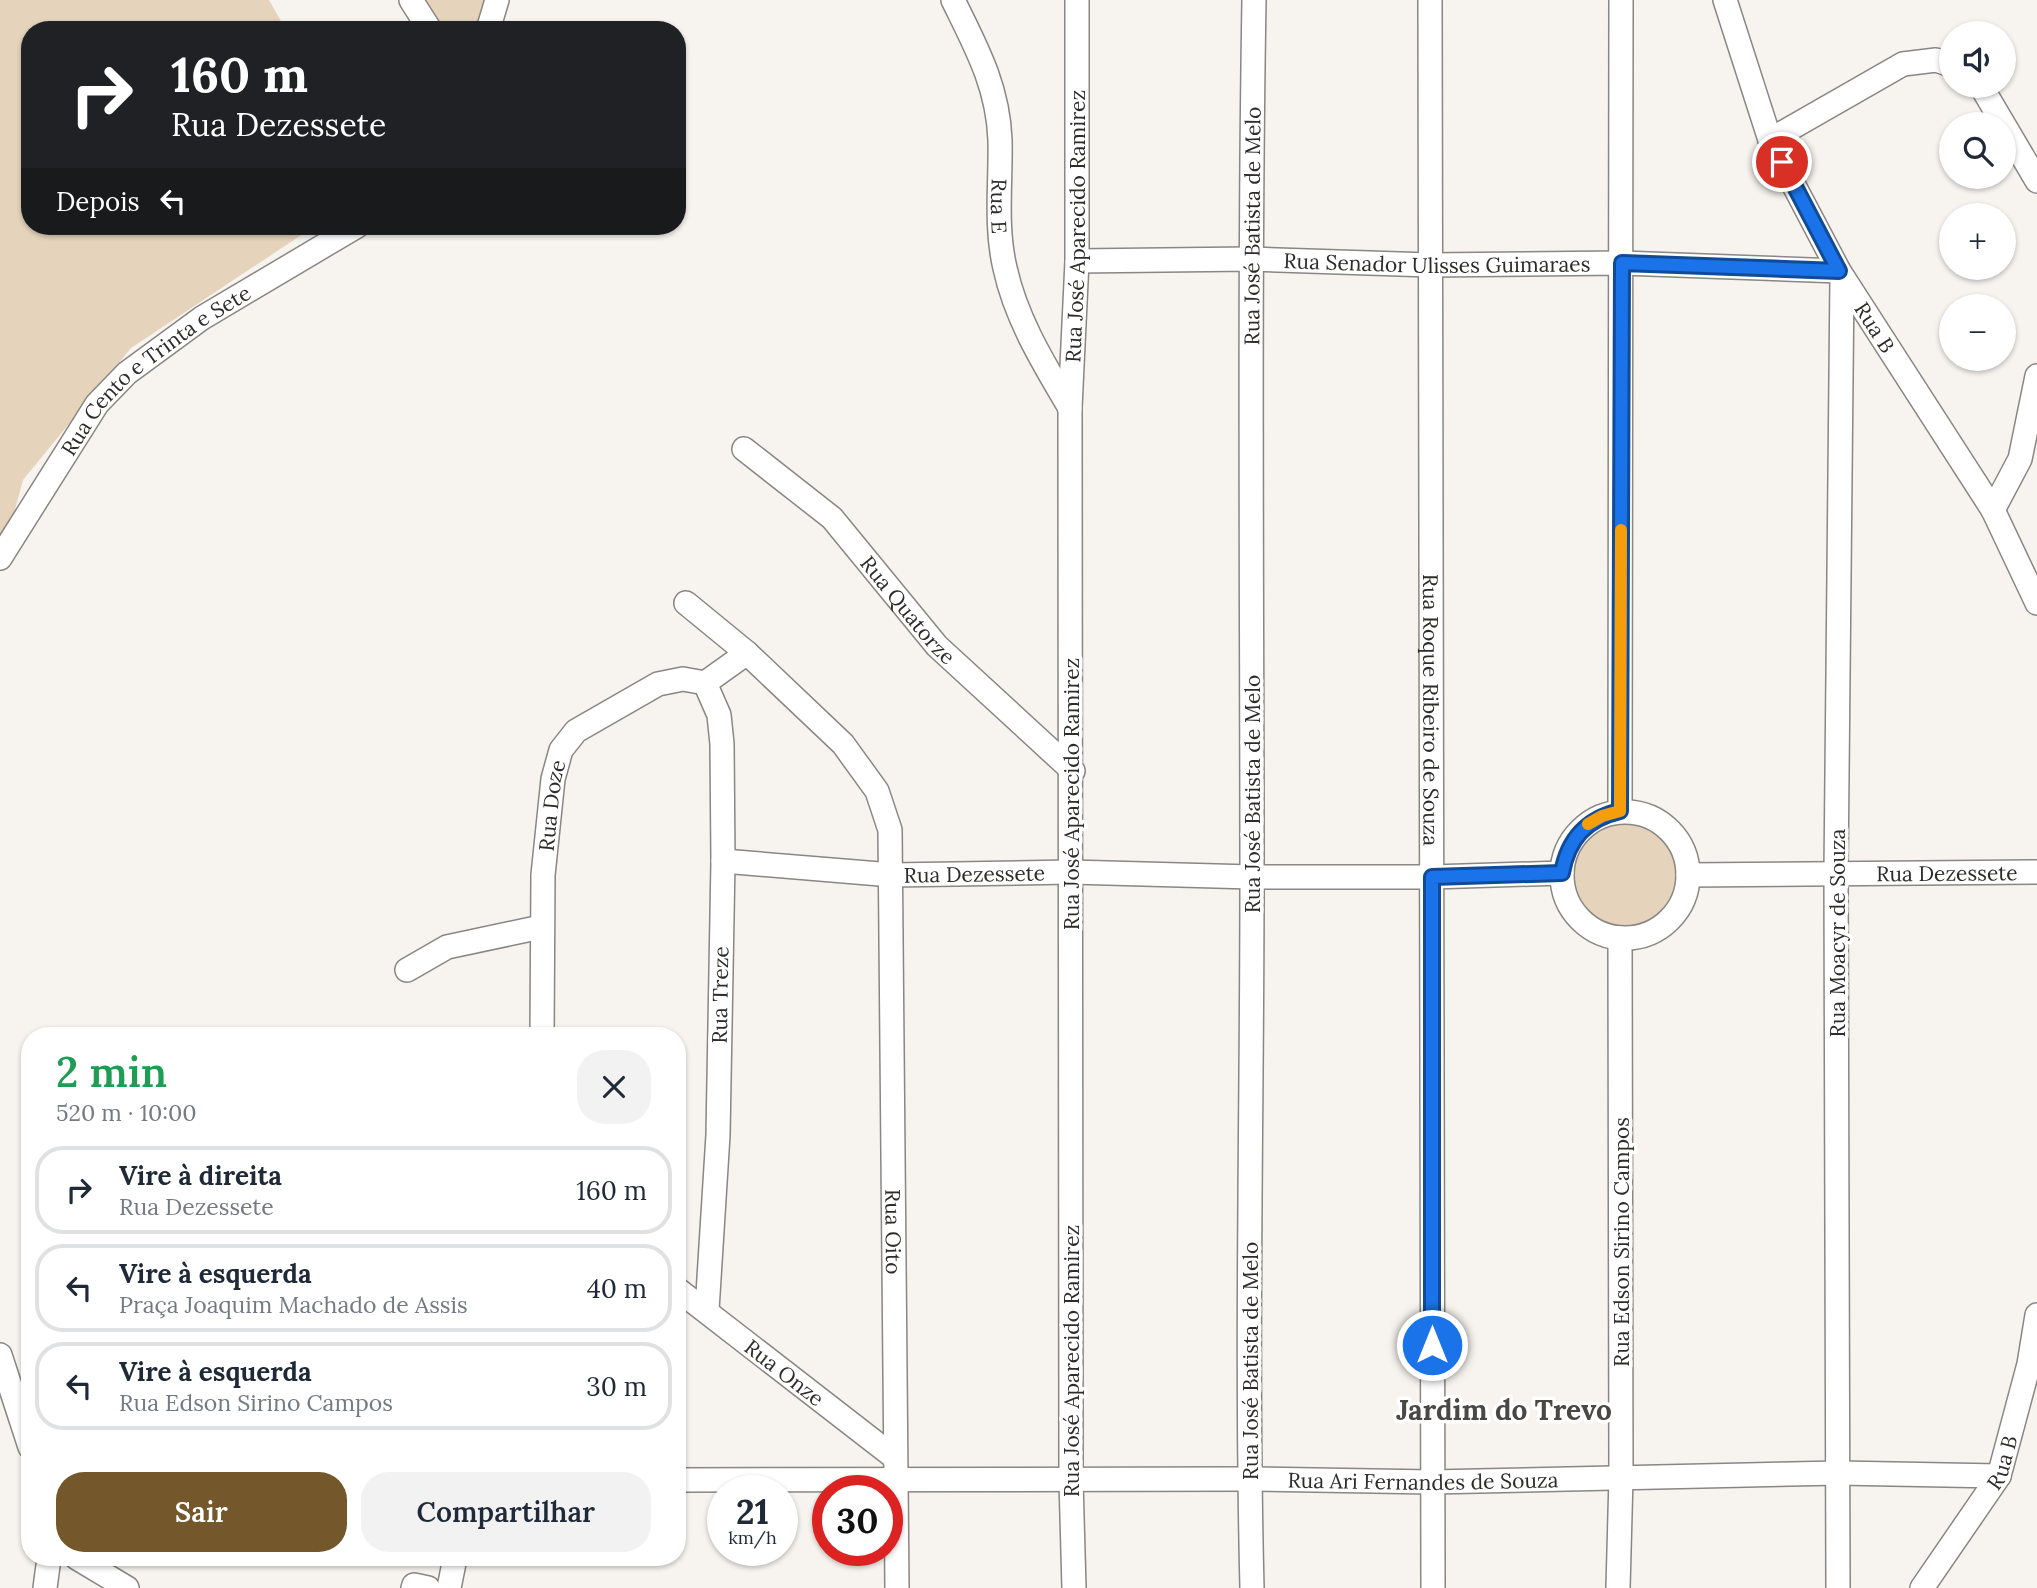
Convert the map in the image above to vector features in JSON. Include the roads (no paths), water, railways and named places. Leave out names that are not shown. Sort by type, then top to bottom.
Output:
[{"type":"street","points":[[411,0],[424,21]]},
{"type":"street","points":[[491,21],[497,0]]},
{"type":"street","name":"Rua E","points":[[953,0],[990,76],[1000,139],[998,197],[1005,268],[1033,345],[1070,408]]},
{"type":"street","name":"Rua José Aparecido Ramirez","points":[[1074,1588],[1071,1481],[1073,771],[1070,408],[1077,261],[1077,0]]},
{"type":"street","name":"Rua José Batista de Melo","points":[[1252,1588],[1250,259],[1254,0]]},
{"type":"street","name":"Rua Roque Ribeiro de Souza","points":[[1430,0],[1433,1588]]},
{"type":"street","points":[[1620,811],[1621,0]]},
{"type":"street","name":"Rua B","points":[[1725,0],[1770,140],[1840,274],[1993,510],[2037,602]]},
{"type":"street","points":[[1770,140],[1903,64],[1939,61]]},
{"type":"street","points":[[1988,98],[2037,181]]},
{"type":"street","name":"Rua Cento e Trinta e Sete","points":[[0,558],[97,404],[127,373],[202,318],[342,235]]},
{"type":"street","name":"Rua Senador Ulisses Guimaraes","points":[[1077,261],[1250,259],[1430,265],[1622,263],[1840,274]]},
{"type":"street","name":"Rua Moacyr de Souza","points":[[1838,1588],[1836,873],[1840,274]]},
{"type":"street","points":[[1993,510],[2020,459],[2037,376]]},
{"type":"street","name":"Rua Quatorze","points":[[744,449],[832,518],[937,646],[1073,771]]},
{"type":"street","points":[[686,603],[747,653],[842,744],[877,791],[890,830],[892,875]]},
{"type":"street","points":[[705,683],[747,653]]},
{"type":"street","name":"Rua Doze","points":[[542,1027],[541,927],[553,779],[561,750],[576,731],[658,684],[683,679],[705,683]]},
{"type":"street","name":"Rua Treze","points":[[705,683],[719,715],[722,744],[723,861],[718,1135],[707,1310]]},
{"type":"street","points":[[1620,811],[1651,817],[1675,836],[1685,854],[1688,875],[1685,895],[1675,914],[1650,932],[1620,938],[1601,934],[1585,924],[1568,901],[1562,873],[1565,855],[1580,832],[1602,816],[1620,811]]},
{"type":"street","name":"Rua Dezessete","points":[[723,861],[892,875],[1071,872],[1252,877],[1432,877],[1562,873]]},
{"type":"street","name":"Rua Dezessete","points":[[1688,875],[2037,872]]},
{"type":"street","name":"Rua Oito","points":[[892,875],[894,1475]]},
{"type":"street","points":[[407,970],[447,947],[541,927]]},
{"type":"street","name":"Rua Edson Sirino Campos","points":[[1618,1588],[1621,1477],[1620,938]]},
{"type":"street","name":"Rua Onze","points":[[686,1295],[894,1457]]},
{"type":"street","name":"Rua B","points":[[1922,1588],[1999,1476],[2029,1364],[2037,1315]]},
{"type":"street","points":[[0,1355],[21,1419]]},
{"type":"street","name":"Rua Ari Fernandes de Souza","points":[[903,1481],[1250,1479],[1432,1482],[1839,1473],[1999,1476]]},
{"type":"street","name":"Rua Ari Fernandes de Souza","points":[[686,1480],[812,1481]]},
{"type":"street","points":[[45,1588],[48,1566]]},
{"type":"street","points":[[90,1566],[127,1588]]},
{"type":"street","points":[[449,1588],[453,1566]]},
{"type":"street","name":"Rua Oito","points":[[896,1566],[897,1588]]},
{"type":"street","points":[[413,1588],[414,1585],[428,1588]]},
{"type":"street","points":[[889,1588],[897,1588]]},
{"type":"district","name":"Jardim do Trevo","points":[[1504,1410]]}]
